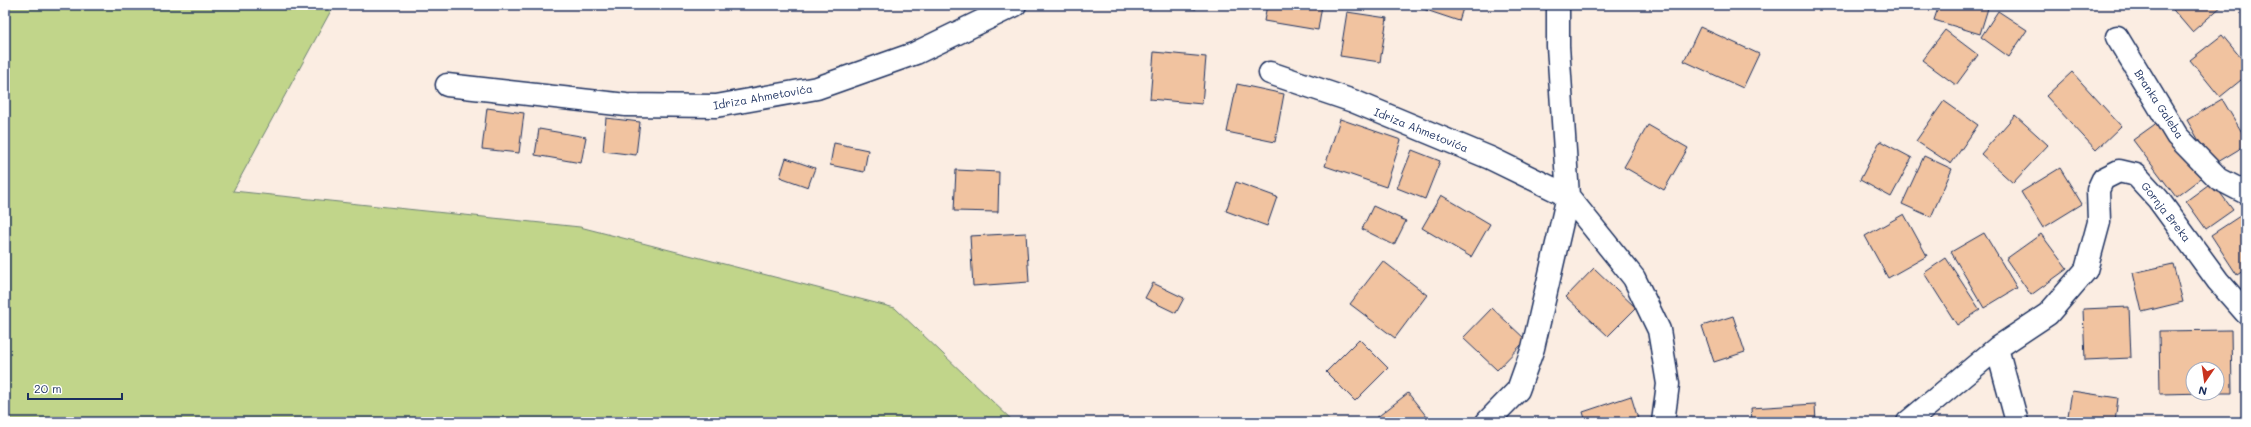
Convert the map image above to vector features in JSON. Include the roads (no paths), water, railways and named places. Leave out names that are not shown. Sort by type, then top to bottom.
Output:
[{"type":"street","name":"Idriza Ahmetovića","points":[[447,85],[626,105],[716,106],[824,85],[916,53],[1015,5]]},
{"type":"street","points":[[1487,422],[1518,390],[1530,355],[1568,196],[1558,46],[1558,5]]},
{"type":"street","name":"Branka Galeba","points":[[2117,37],[2177,136],[2219,179],[2246,193]]},
{"type":"street","name":"Idriza Ahmetovića","points":[[1270,73],[1353,101],[1490,158],[1568,196],[1634,278],[1659,330],[1668,384],[1662,422]]},
{"type":"street","name":"Gornja Breka","points":[[1908,422],[1997,348],[2048,314],[2086,270],[2098,222],[2098,190],[2104,179],[2119,171],[2136,175],[2158,199],[2218,282],[2246,313]]},
{"type":"street","points":[[1997,348],[2017,422]]}]
